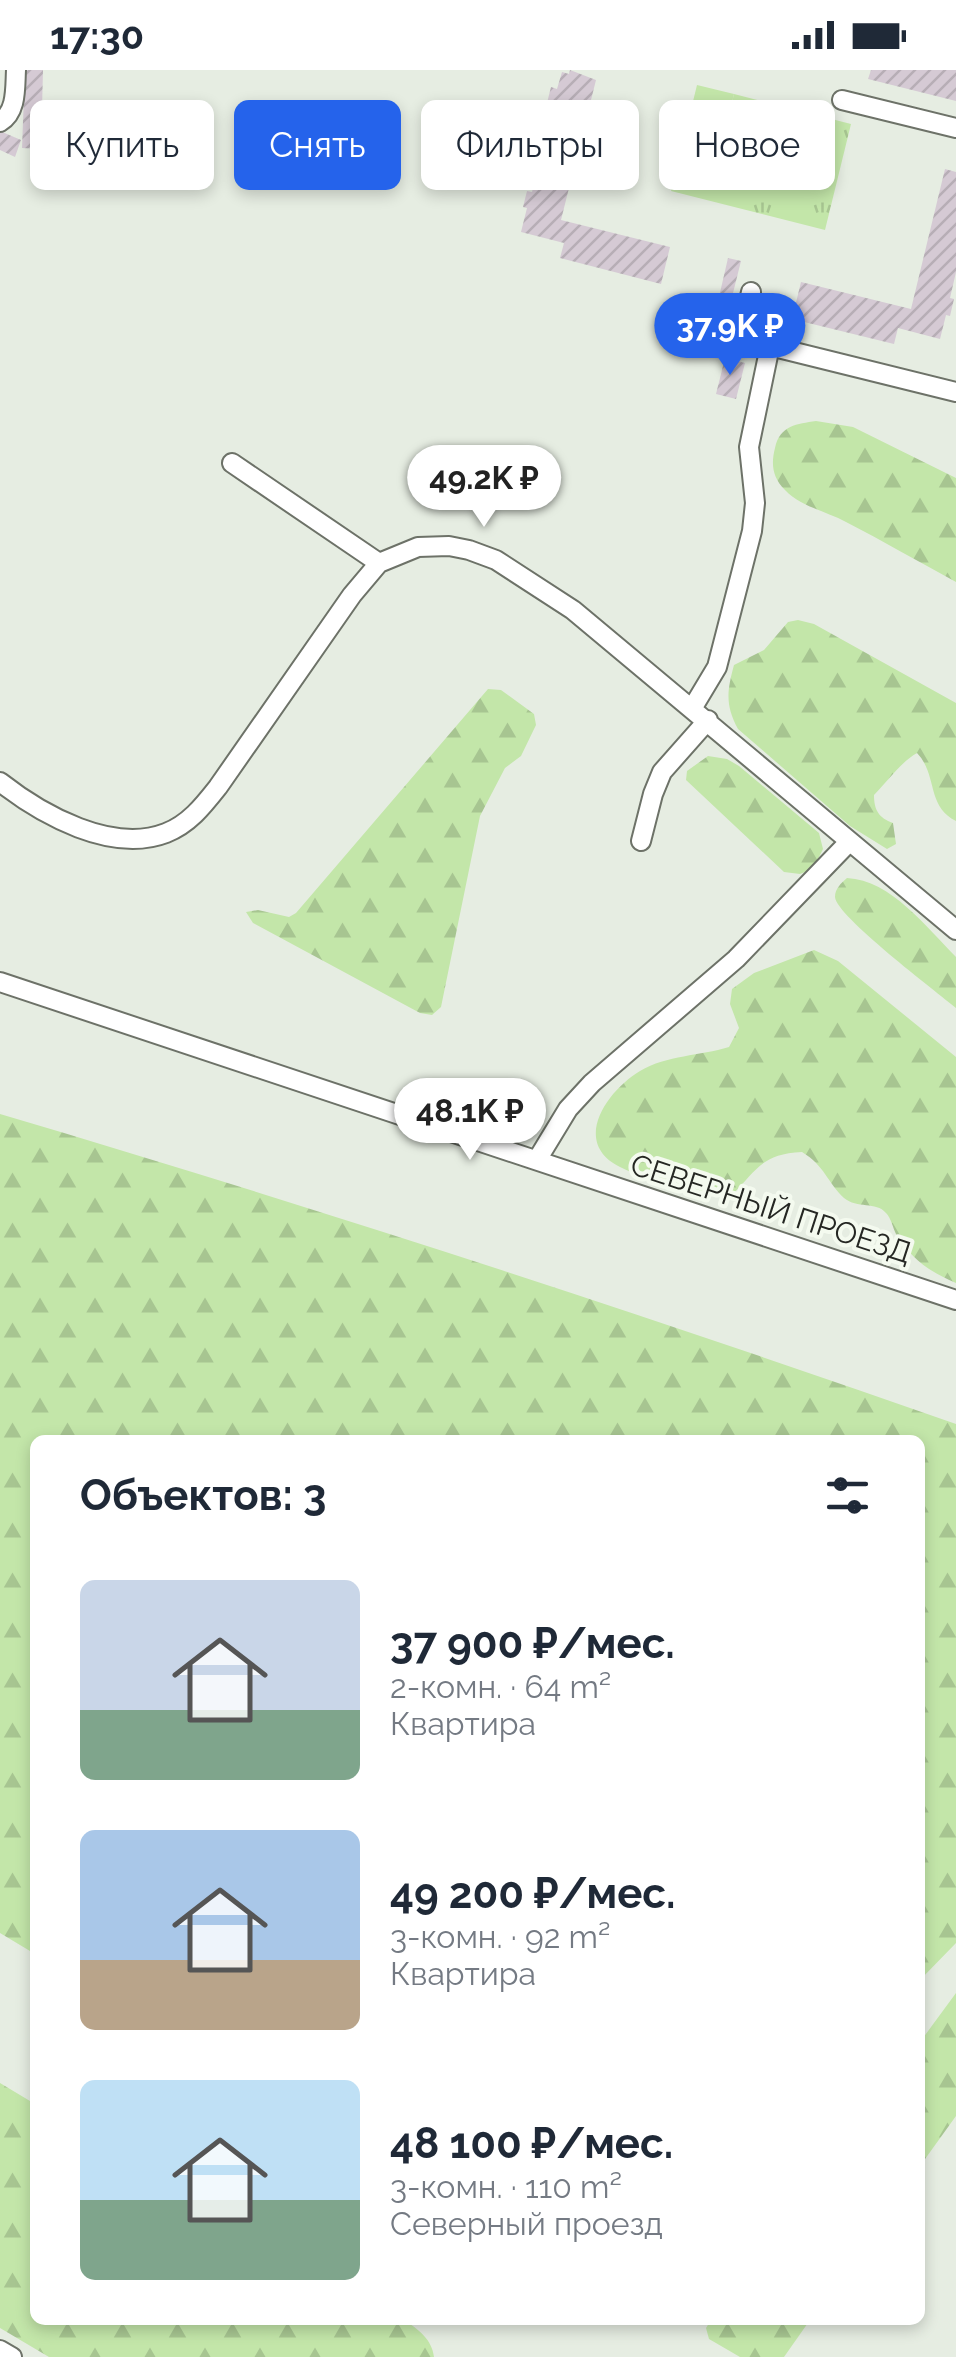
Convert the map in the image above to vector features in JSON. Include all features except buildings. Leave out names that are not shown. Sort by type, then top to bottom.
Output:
[{"type":"street","points":[[0,122],[7,117],[8,93],[16,70]]},
{"type":"street","points":[[842,100],[956,128]]},
{"type":"street","points":[[740,340],[751,292]]},
{"type":"street","points":[[706,331],[956,392]]},
{"type":"street","points":[[693,707],[717,667],[752,531],[756,503],[749,447],[770,346]]},
{"type":"street","points":[[232,462],[379,562]]},
{"type":"street","points":[[0,782],[46,812],[115,838],[144,839],[168,833],[196,816],[379,562],[418,547],[470,550],[496,560],[573,610],[956,930]]},
{"type":"street","points":[[642,841],[662,772],[708,720]]},
{"type":"street","points":[[537,1160],[568,1109],[592,1083],[736,959],[850,842]]},
{"type":"street","name":"СЕВЕРНЫЙ ПРОЕЗД","points":[[0,982],[956,1300]]},
{"type":"street","points":[[0,2350],[12,2357]]},
{"type":"green space","points":[[697,85],[734,94],[733,100],[693,100]]},
{"type":"green space","points":[[734,94],[757,100],[732,100]]},
{"type":"green space","points":[[835,120],[851,124],[835,189]]},
{"type":"green space","points":[[671,190],[835,190],[825,230]]},
{"type":"green space","points":[[816,421],[853,427],[956,478],[956,582],[846,522],[798,501],[781,485],[773,465],[777,440],[790,427]]},
{"type":"green space","points":[[788,622],[814,624],[956,703],[956,821],[940,807],[928,771],[917,753],[874,795],[878,813],[893,823],[896,844],[887,849],[850,826],[738,729],[729,698],[734,665],[764,650]]},
{"type":"green space","points":[[488,689],[501,690],[534,714],[536,725],[521,756],[505,768],[480,816],[441,1007],[432,1015],[420,1013],[253,923],[246,912],[258,910],[289,917],[296,913]]},
{"type":"green space","points":[[708,756],[739,766],[819,833],[823,849],[813,869],[800,874],[784,872],[686,780],[687,771]]},
{"type":"green space","points":[[847,878],[879,887],[893,896],[956,957],[956,1008],[840,907],[835,894]]},
{"type":"green space","points":[[814,950],[838,961],[956,1057],[956,1283],[915,1258],[882,1209],[844,1198],[802,1152],[768,1160],[731,1196],[674,1186],[632,1172],[605,1156],[598,1144],[599,1117],[616,1090],[640,1071],[661,1062],[729,1047],[739,1028],[730,1004],[732,989],[754,973]]},
{"type":"green space","points":[[0,1114],[480,1263],[956,1424],[956,1943],[925,1975],[925,1435],[30,1435],[30,1951],[0,1933]]},
{"type":"green space","points":[[956,1993],[956,2116],[925,2159],[925,2035]]},
{"type":"green space","points":[[0,2083],[30,2101],[30,2325],[411,2325],[427,2340],[434,2357],[49,2357],[0,2328]]},
{"type":"green space","points":[[806,2325],[784,2357],[740,2357],[709,2339],[706,2328]]}]
